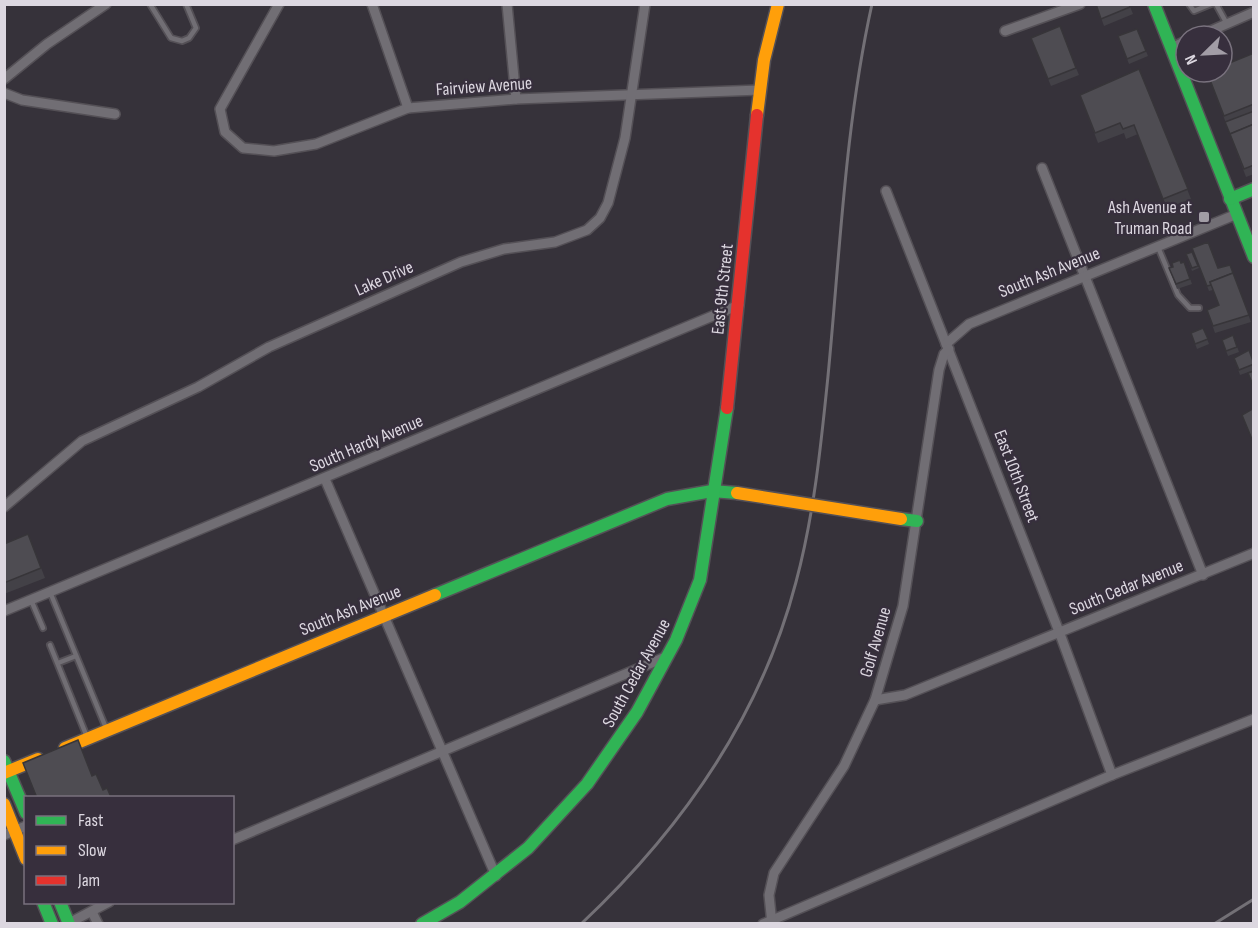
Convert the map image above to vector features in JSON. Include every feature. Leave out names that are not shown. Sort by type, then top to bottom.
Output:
[{"type":"street","points":[[4,79],[47,44],[106,4]]},
{"type":"street","name":"Fairview Avenue","points":[[279,4],[220,109],[225,132],[243,148],[274,151],[316,144],[408,108],[516,99],[760,90]]},
{"type":"street","points":[[372,4],[408,108]]},
{"type":"street","points":[[507,4],[516,99]]},
{"type":"street","name":"Lake Drive","points":[[4,507],[82,441],[198,387],[269,347],[461,262],[504,249],[555,242],[587,230],[600,218],[608,203],[625,138],[645,4]]},
{"type":"street","points":[[760,90],[778,4]]},
{"type":"street","points":[[1005,32],[1080,4]]},
{"type":"street","points":[[1154,4],[1254,257]]},
{"type":"street","points":[[1227,24],[1254,12]]},
{"type":"street","name":"East 9th Street","points":[[712,491],[726,417],[760,90]]},
{"type":"street","points":[[4,93],[22,100],[115,114]]},
{"type":"street","points":[[1042,168],[1203,575]]},
{"type":"street","points":[[1230,199],[1254,189]]},
{"type":"street","name":"East 10th Street","points":[[886,191],[1060,634],[1112,775]]},
{"type":"street","name":"South Ash Avenue","points":[[948,346],[969,324],[1237,214]]},
{"type":"street","name":"South Hardy Avenue","points":[[4,611],[739,304]]},
{"type":"street","name":"Golf Avenue","points":[[769,922],[769,895],[774,873],[844,766],[876,700],[903,606],[939,370],[948,346]]},
{"type":"street","points":[[325,478],[496,876]]},
{"type":"street","points":[[712,491],[917,521]]},
{"type":"street","name":"South Ash Avenue","points":[[6,769],[88,739],[668,499],[712,491]]},
{"type":"street","name":"South Cedar Avenue","points":[[423,924],[496,876],[549,828],[592,779],[635,717],[681,634],[701,579],[711,528],[712,491]]},
{"type":"street","name":"South Cedar Avenue","points":[[876,700],[905,695],[1060,634],[1254,553]]},
{"type":"street","points":[[234,839],[668,656]]},
{"type":"street","points":[[769,922],[1112,775],[1254,719]]},
{"type":"street","points":[[6,769],[24,809]]},
{"type":"street","points":[[4,804],[24,854]]},
{"type":"street","points":[[43,904],[52,924]]},
{"type":"street","points":[[60,904],[69,923],[106,904]]},
{"type":"street","points":[[92,912],[98,924]]},
{"type":"lane","points":[[150,4],[171,38],[182,41],[189,38],[196,28],[186,4]]},
{"type":"lane","points":[[1188,4],[1194,11],[1211,4]]},
{"type":"lane","points":[[1216,4],[1227,24]]},
{"type":"lane","points":[[1158,247],[1178,295],[1190,308],[1199,308]]},
{"type":"lane","points":[[50,592],[107,731]]},
{"type":"lane","points":[[31,600],[43,628]]},
{"type":"lane","points":[[50,645],[88,739]]},
{"type":"lane","points":[[58,663],[76,656]]},
{"type":"building","points":[[1096,4],[1129,4],[1130,7],[1101,19]]},
{"type":"building","points":[[1060,26],[1076,68],[1048,79],[1031,38]]},
{"type":"building","points":[[1137,29],[1146,51],[1127,59],[1118,36]]},
{"type":"building","points":[[1254,53],[1254,104],[1224,116],[1212,84],[1234,84],[1234,61]]},
{"type":"building","points":[[1139,69],[1188,189],[1163,199],[1134,125],[1123,129],[1120,123],[1095,133],[1080,95]]},
{"type":"building","points":[[1254,111],[1254,124],[1230,134],[1225,122]]},
{"type":"building","points":[[1254,124],[1254,165],[1244,169],[1230,134]]},
{"type":"building","points":[[1208,242],[1218,268],[1230,265],[1233,273],[1210,282],[1211,285],[1207,286],[1192,248]]},
{"type":"building","points":[[1192,252],[1198,266],[1192,268],[1186,254]]},
{"type":"building","points":[[1180,260],[1181,263],[1184,262],[1190,279],[1176,284],[1169,268],[1173,267],[1172,263]]},
{"type":"building","points":[[1233,273],[1249,315],[1213,326],[1207,310],[1219,305],[1210,282]]},
{"type":"building","points":[[1203,328],[1208,339],[1195,344],[1191,333]]},
{"type":"building","points":[[1233,335],[1237,347],[1226,351],[1222,340]]},
{"type":"building","points":[[1249,350],[1254,364],[1239,370],[1234,358]]},
{"type":"building","points":[[1254,371],[1254,385],[1253,385],[1248,373]]},
{"type":"building","points":[[1254,408],[1254,444],[1242,415]]},
{"type":"building","points":[[28,534],[41,568],[4,583],[4,544]]},
{"type":"building","points":[[78,740],[92,776],[96,774],[103,790],[107,788],[111,796],[36,796],[23,763]]},
{"type":"railway","points":[[581,924],[652,850],[684,810],[713,768],[762,679],[781,631],[802,557],[816,480],[823,428],[849,143],[872,4]]},
{"type":"railway","points":[[1214,924],[1254,899]]},
{"type":"traffic: fast","points":[[1154,4],[1254,257]]},
{"type":"traffic: fast","points":[[1230,199],[1254,189]]},
{"type":"traffic: fast","points":[[422,924],[460,902],[528,848],[587,784],[637,712],[676,640],[700,580],[727,408]]},
{"type":"traffic: fast","points":[[435,595],[667,499],[712,491],[737,493]]},
{"type":"traffic: fast","points":[[901,519],[917,521]]},
{"type":"traffic: fast","points":[[4,761],[24,808]]},
{"type":"traffic: fast","points":[[44,904],[52,924]]},
{"type":"traffic: fast","points":[[61,904],[69,924]]},
{"type":"traffic: slow","points":[[757,115],[764,60],[778,4]]},
{"type":"traffic: slow","points":[[737,493],[901,519]]},
{"type":"traffic: slow","points":[[65,748],[435,595]]},
{"type":"traffic: slow","points":[[4,773],[38,759]]},
{"type":"traffic: slow","points":[[4,804],[24,854]]},
{"type":"traffic: jam","points":[[727,408],[757,115]]},
{"type":"place","name":"Ash Avenue at Truman Road","points":[[1204,217]]}]
